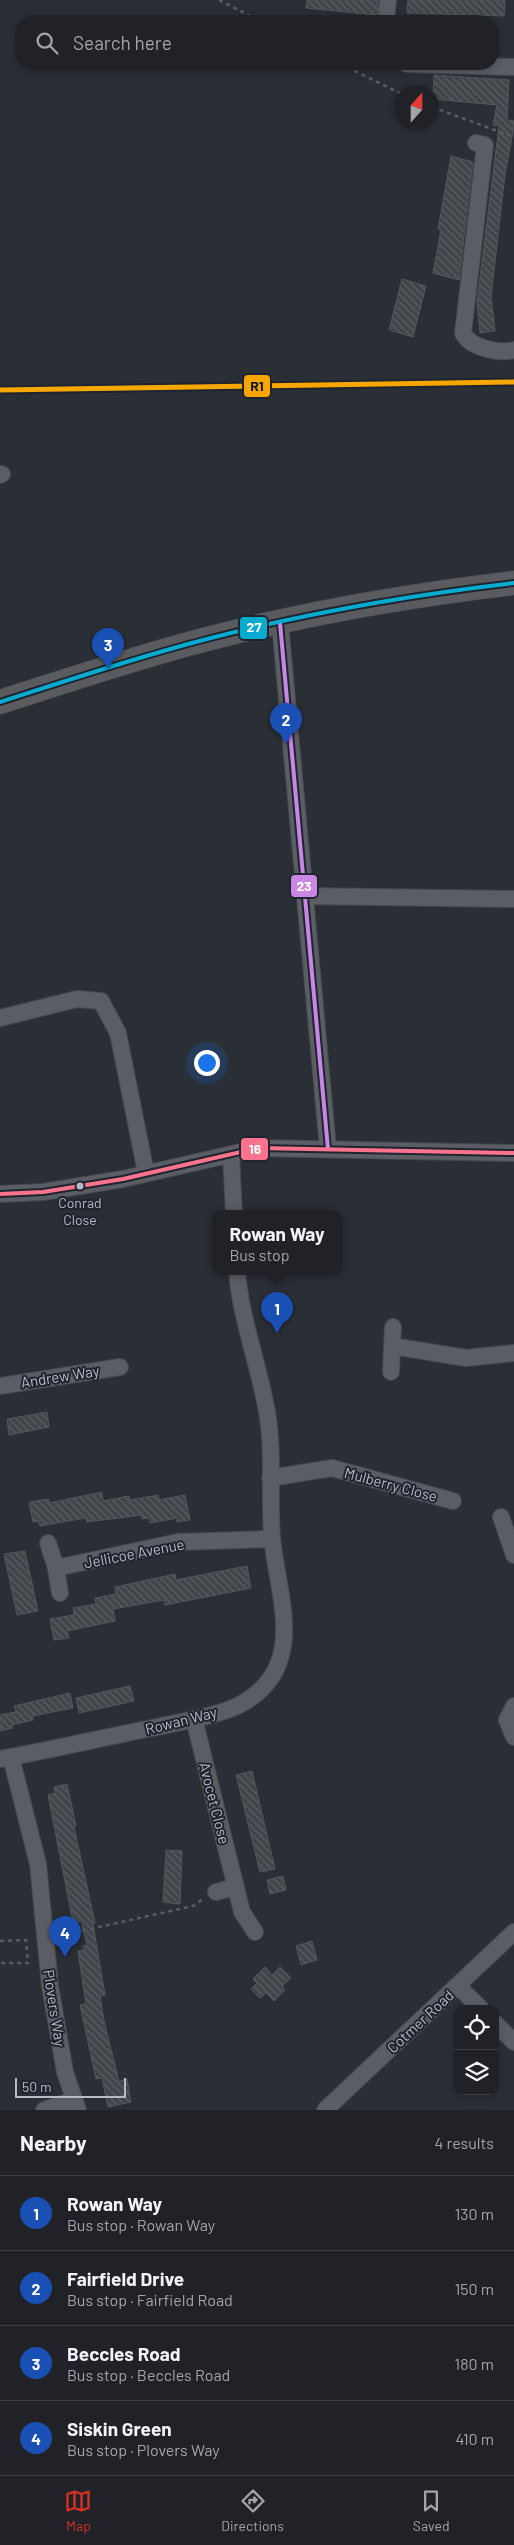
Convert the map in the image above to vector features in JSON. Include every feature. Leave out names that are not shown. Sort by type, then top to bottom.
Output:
[{"type":"highway","points":[[0,702],[206,639],[358,606],[514,584]]},
{"type":"street","points":[[387,15],[388,0]]},
{"type":"street","points":[[499,66],[514,66]]},
{"type":"street","points":[[476,143],[485,145],[463,333],[466,340],[475,345],[507,352],[514,350]]},
{"type":"street","points":[[280,623],[328,1149]]},
{"type":"street","points":[[305,896],[514,899]]},
{"type":"street","points":[[0,1018],[77,998],[101,1001],[118,1033],[146,1173]]},
{"type":"street","points":[[0,1194],[43,1192],[146,1173],[258,1148],[514,1152]]},
{"type":"street","points":[[231,1155],[234,1210]]},
{"type":"street","name":"Rowan Way","points":[[5,1758],[194,1719],[243,1704],[260,1690],[272,1676],[280,1660],[285,1637],[284,1612],[272,1539],[267,1412],[248,1336],[238,1275]]},
{"type":"street","points":[[391,1372],[393,1327]]},
{"type":"street","points":[[392,1346],[466,1358],[514,1353]]},
{"type":"street","name":"Andrew Way","points":[[0,1386],[120,1367]]},
{"type":"street","name":"Mulberry Close","points":[[270,1478],[332,1468],[453,1501]]},
{"type":"street","points":[[501,1517],[514,1555]]},
{"type":"street","name":"Jellicoe Avenue","points":[[56,1568],[178,1542],[272,1539]]},
{"type":"street","points":[[48,1543],[56,1568],[60,1593]]},
{"type":"street","points":[[514,1706],[507,1720],[514,1737]]},
{"type":"street","name":"Avocet Close","points":[[194,1719],[242,1912],[255,1932]]},
{"type":"street","name":"Plovers Way","points":[[5,1758],[38,1864],[37,1945],[50,1986],[63,2063],[76,2105]]},
{"type":"street","points":[[216,1892],[236,1887]]},
{"type":"street","name":"Cotmer Road","points":[[325,2110],[514,1932]]},
{"type":"street","points":[[458,1986],[477,2005]]},
{"type":"street","points":[[499,2027],[514,2042]]},
{"type":"street","points":[[44,2110],[76,2105]]},
{"type":"path","points":[[219,0],[248,15]]},
{"type":"path","points":[[352,70],[394,90]]},
{"type":"path","points":[[439,109],[514,137]]},
{"type":"path","points":[[0,1940],[26,1940],[37,1945],[193,1906],[216,1892]]},
{"type":"path","points":[[0,1962],[28,1963],[37,1945]]},
{"type":"building","points":[[307,0],[378,0],[377,15],[306,8]]},
{"type":"building","points":[[408,0],[505,0],[504,16],[407,13]]},
{"type":"building","points":[[434,75],[509,80],[507,120],[514,121],[514,126],[505,175],[491,297],[495,331],[480,333],[477,301],[499,126],[493,125],[497,105],[439,100],[439,85],[434,85]]},
{"type":"building","points":[[451,156],[473,162],[459,280],[433,273],[441,230],[438,229]]},
{"type":"building","points":[[402,279],[426,286],[413,337],[389,330]]},
{"type":"building","points":[[47,1412],[49,1427],[9,1435],[7,1419]]},
{"type":"building","points":[[102,1492],[103,1501],[129,1496],[130,1500],[158,1495],[159,1500],[185,1495],[190,1520],[177,1522],[177,1518],[150,1523],[149,1518],[142,1519],[142,1515],[87,1522],[86,1518],[40,1526],[39,1521],[33,1522],[29,1502],[49,1499],[49,1503]]},
{"type":"building","points":[[25,1551],[38,1611],[17,1615],[4,1554]]},
{"type":"building","points":[[247,1566],[251,1588],[165,1605],[164,1600],[113,1609],[115,1621],[67,1631],[69,1638],[54,1640],[50,1619],[74,1615],[73,1608],[96,1604],[95,1598],[116,1594],[115,1587],[175,1574],[176,1580]]},
{"type":"building","points":[[130,1686],[134,1701],[79,1713],[76,1698]]},
{"type":"building","points":[[70,1693],[73,1708],[32,1716],[33,1720],[12,1725],[13,1728],[0,1731],[0,1715],[16,1712],[14,1706]]},
{"type":"building","points":[[252,1771],[275,1869],[260,1872],[236,1775]]},
{"type":"building","points":[[67,1784],[76,1826],[74,1827],[95,1923],[93,1924],[105,1995],[100,1996],[104,2021],[119,2081],[127,2079],[131,2102],[108,2107],[102,2078],[96,2079],[80,2005],[86,2004],[78,1951],[84,1950],[83,1946],[87,1945],[81,1921],[73,1922],[48,1795],[55,1793],[54,1787]]},
{"type":"building","points":[[166,1850],[182,1851],[180,1904],[163,1902]]},
{"type":"building","points":[[283,1876],[286,1890],[270,1894],[267,1880]]},
{"type":"building","points":[[312,1941],[317,1960],[301,1965],[296,1946]]},
{"type":"building","points":[[265,1967],[272,1975],[280,1967],[291,1978],[282,1986],[285,1990],[274,2001],[266,1993],[260,1998],[251,1989],[257,1983],[253,1979]]},
{"type":"transit line","name":"R1","points":[[0,390],[514,382]]},
{"type":"transit line","name":"27","points":[[0,702],[155,653],[283,621],[437,593],[514,583]]},
{"type":"transit line","name":"23","points":[[280,623],[328,1149]]},
{"type":"transit line","name":"16","points":[[0,1194],[43,1192],[123,1179],[258,1148],[514,1153]]},
{"type":"place","name":"Beccles Road","points":[[108,669]]},
{"type":"place","name":"Fairfield Drive","points":[[286,744]]},
{"type":"place","name":"Conrad Close","points":[[80,1186]]},
{"type":"place","name":"Rowan Way","points":[[277,1333]]},
{"type":"place","name":"Siskin Green","points":[[65,1957]]}]
